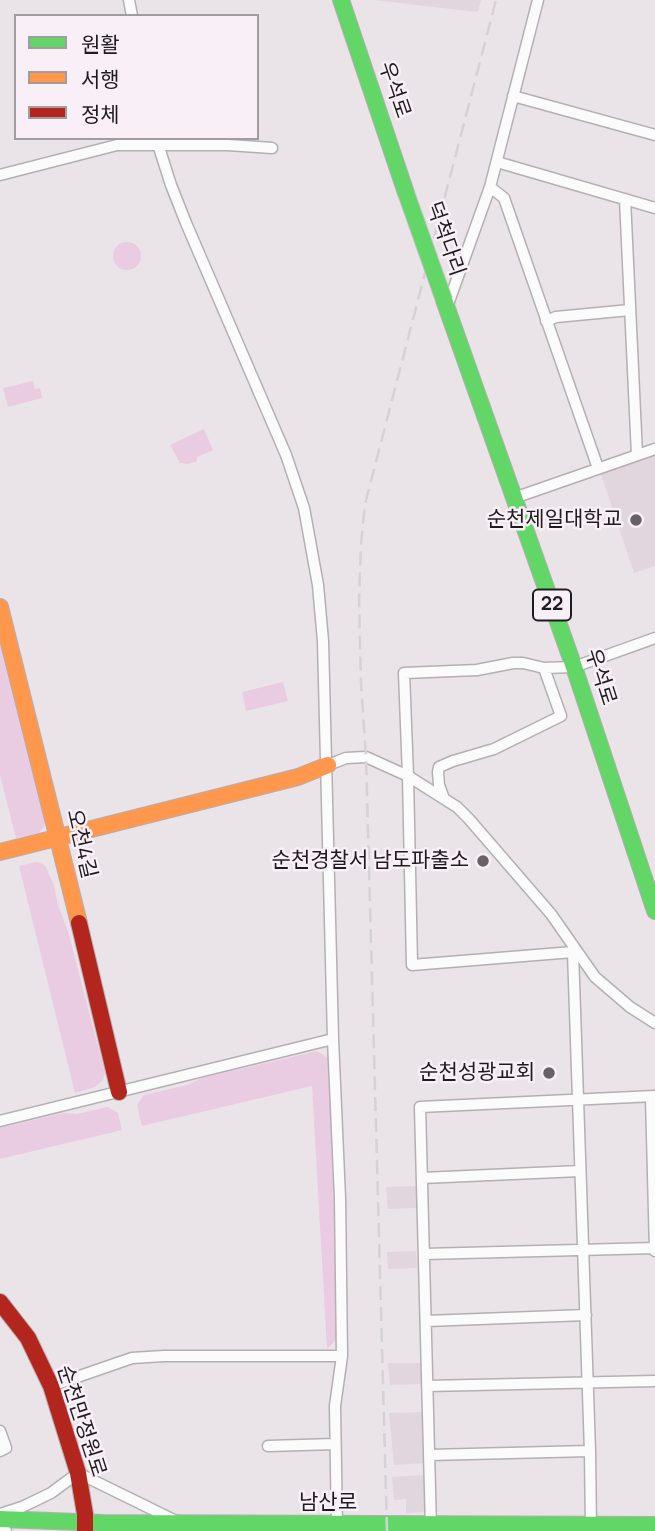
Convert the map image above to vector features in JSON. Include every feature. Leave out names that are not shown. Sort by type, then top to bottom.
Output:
[{"type":"street","name":"우석로","points":[[341,0],[407,193]]},
{"type":"street","points":[[446,303],[497,162],[538,0]]},
{"type":"street","points":[[513,96],[655,135]]},
{"type":"street","points":[[157,141],[186,223],[286,455],[304,508],[318,585],[328,765],[333,1039],[340,1198],[342,1356],[335,1406],[336,1527]]},
{"type":"street","points":[[0,175],[117,145],[157,141],[272,148]]},
{"type":"street","points":[[497,162],[655,208]]},
{"type":"street","points":[[489,187],[503,198],[598,468]]},
{"type":"street","name":"덕척다리","points":[[407,193],[446,303]]},
{"type":"street","points":[[625,199],[637,455]]},
{"type":"street","name":"우석로","points":[[446,303],[575,667],[655,911]]},
{"type":"street","points":[[547,321],[556,317],[630,310]]},
{"type":"street","points":[[514,498],[655,449]]},
{"type":"street","name":"오천4길","points":[[0,607],[119,1092]]},
{"type":"street","points":[[575,952],[412,965],[404,673],[477,670],[513,663],[575,667],[655,638]]},
{"type":"street","points":[[444,799],[439,785],[439,767],[494,749],[561,716],[544,667]]},
{"type":"street","points":[[0,852],[298,777],[346,758],[366,757],[408,776],[457,807],[469,818],[551,915],[587,968],[605,987],[655,1023]]},
{"type":"street","points":[[575,952],[591,1528]]},
{"type":"street","points":[[0,1121],[333,1039]]},
{"type":"street","points":[[424,1254],[655,1249],[653,1097],[420,1107],[431,1528]]},
{"type":"street","points":[[422,1178],[580,1171]]},
{"type":"street","name":"순천만정원로","points":[[0,1302],[28,1338],[51,1386],[78,1473],[85,1527]]},
{"type":"street","points":[[426,1321],[586,1315]]},
{"type":"street","points":[[51,1386],[132,1358],[342,1356]]},
{"type":"street","points":[[427,1386],[655,1381]]},
{"type":"street","points":[[0,1430],[6,1448],[0,1451]]},
{"type":"street","points":[[268,1446],[335,1444]]},
{"type":"street","points":[[429,1455],[590,1451]]},
{"type":"street","points":[[0,1514],[51,1493],[78,1473],[174,1527]]},
{"type":"street","name":"남산로","points":[[2,1527],[591,1528],[655,1525]]},
{"type":"shaded area","points":[[373,0],[481,0],[478,12]]},
{"type":"shaded area","points":[[127,242],[137,246],[141,256],[137,266],[127,270],[117,266],[113,256],[117,246]]},
{"type":"shaded area","points":[[33,381],[35,389],[40,388],[42,398],[8,407],[3,388]]},
{"type":"shaded area","points":[[204,429],[213,450],[197,457],[195,462],[180,463],[170,445]]},
{"type":"shaded area","name":"순천제일대학교","points":[[655,456],[655,566],[634,573],[601,474]]},
{"type":"shaded area","points":[[0,642],[46,820],[38,833],[16,838],[0,775]]},
{"type":"shaded area","points":[[283,682],[288,701],[246,711],[242,692]]},
{"type":"shaded area","points":[[36,862],[46,867],[54,886],[105,1073],[103,1080],[95,1087],[75,1093],[19,866]]},
{"type":"shaded area","points":[[317,1051],[328,1058],[339,1337],[327,1349],[312,1086],[142,1126],[137,1105],[144,1095],[187,1085],[202,1078]]},
{"type":"shaded area","points":[[108,1107],[118,1113],[122,1130],[0,1159],[0,1128],[63,1113],[77,1114]]},
{"type":"shaded area","points":[[416,1186],[417,1208],[388,1209],[386,1187]]},
{"type":"shaded area","points":[[416,1251],[417,1268],[388,1269],[387,1252]]},
{"type":"shaded area","points":[[388,1363],[423,1363],[422,1384],[390,1385]]},
{"type":"shaded area","points":[[423,1412],[424,1463],[394,1465],[389,1413]]},
{"type":"shaded area","points":[[424,1475],[425,1512],[406,1513],[406,1499],[394,1500],[392,1477]]},
{"type":"railway","points":[[387,1531],[366,757],[361,684],[361,544],[365,504],[496,0]]},
{"type":"traffic: fast","points":[[341,0],[406,193]]},
{"type":"traffic: fast","points":[[406,193],[444,300]]},
{"type":"traffic: fast","points":[[444,300],[574,667],[655,911]]},
{"type":"traffic: fast","points":[[0,1519],[103,1523],[655,1525]]},
{"type":"traffic: slow","points":[[0,607],[79,923]]},
{"type":"traffic: slow","points":[[0,852],[298,777],[328,765]]},
{"type":"traffic: jam","points":[[79,923],[119,1092]]},
{"type":"traffic: jam","points":[[0,1302],[28,1338],[51,1386],[78,1473],[85,1531]]},
{"type":"place","name":"순천제일대학교","points":[[636,520]]},
{"type":"place","name":"순천경찰서 남도파출소","points":[[483,861]]},
{"type":"place","name":"순천성광교회","points":[[549,1073]]}]
